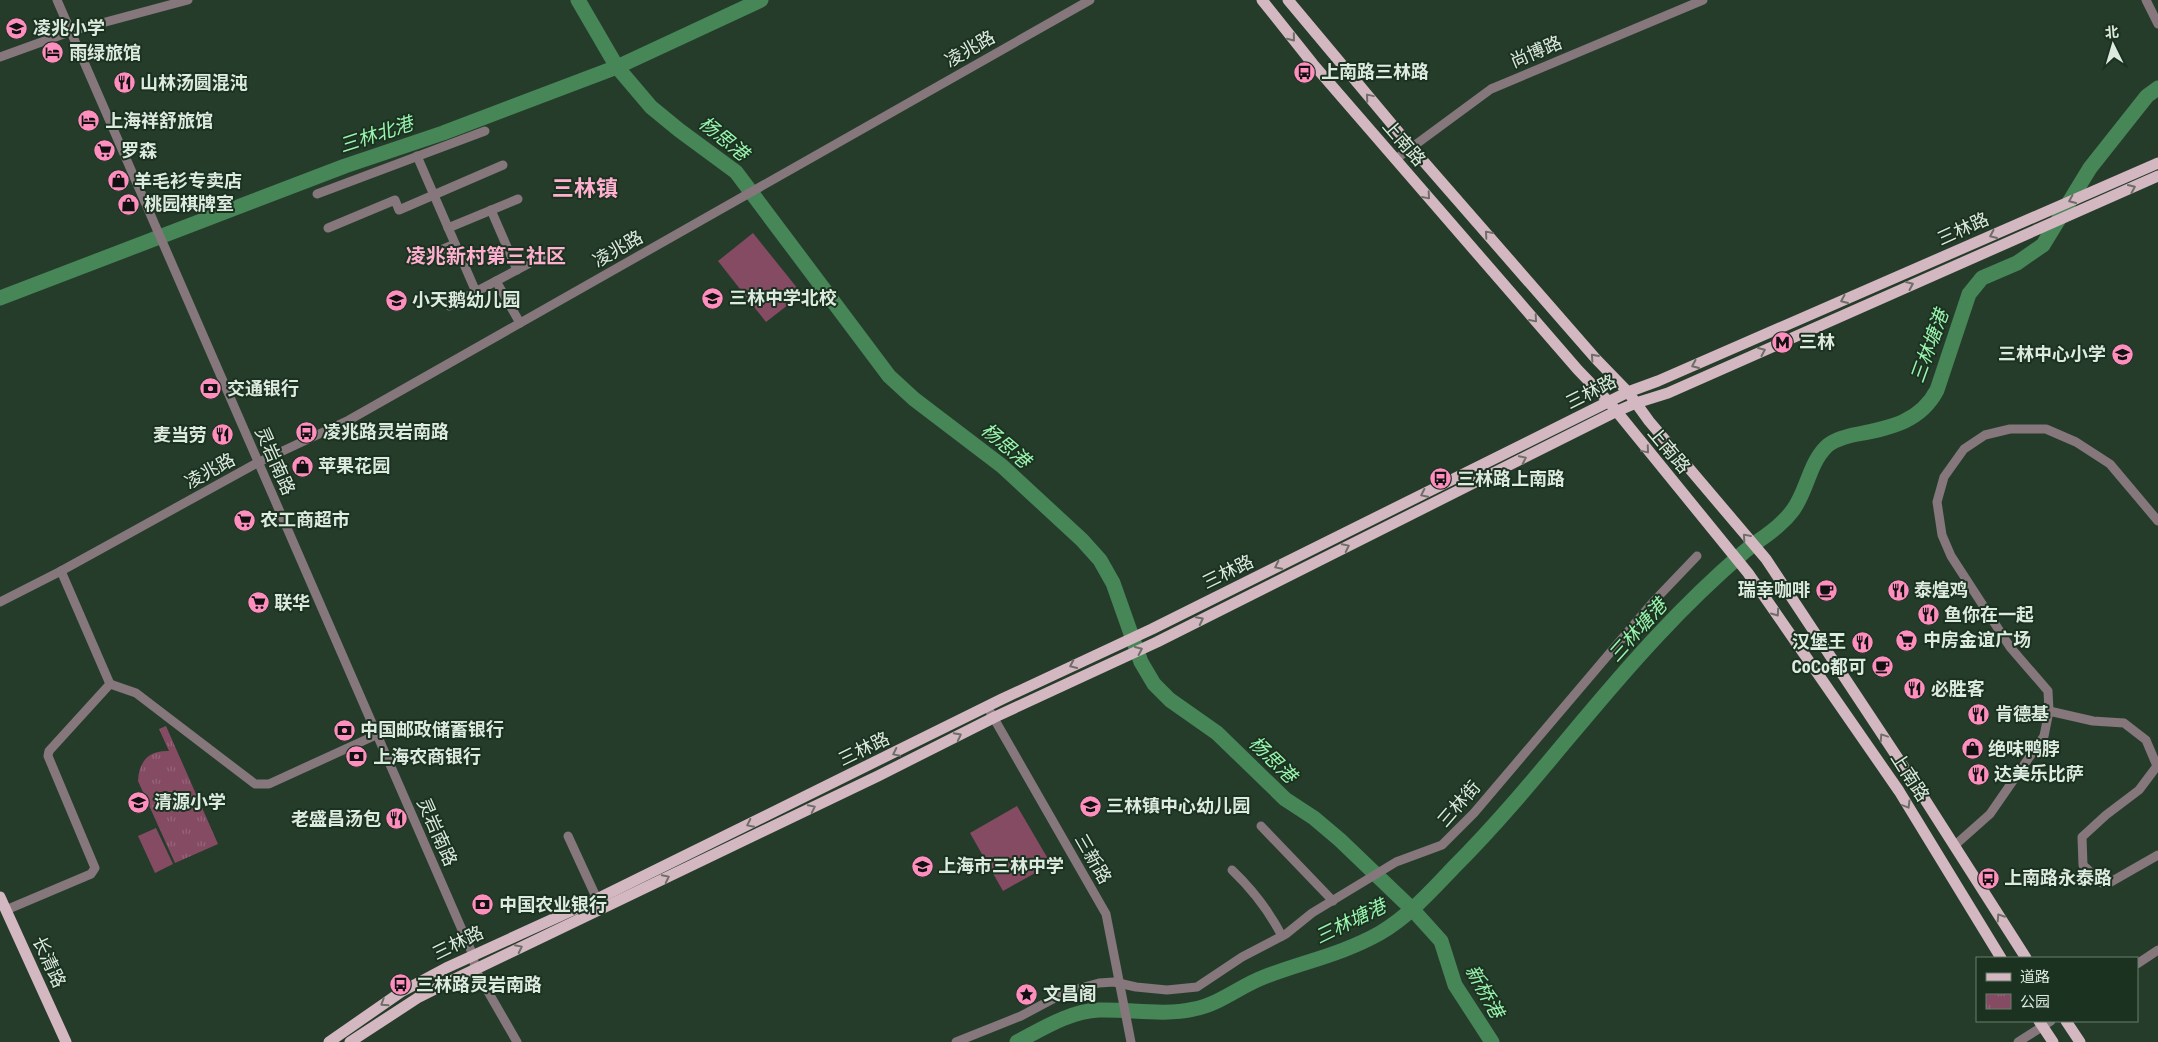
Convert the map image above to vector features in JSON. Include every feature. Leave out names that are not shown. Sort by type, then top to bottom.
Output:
[{"type":"main road","name":"上南路","points":[[1262,0],[1578,370],[1609,402],[1615,412],[1748,573],[1899,791],[2000,957]]},
{"type":"main road","name":"上南路","points":[[1288,0],[1411,148],[1596,359],[1628,392],[1727,515],[1766,559],[2025,957]]},
{"type":"main road","name":"三林路","points":[[350,1042],[419,997],[878,776],[991,712],[1118,645],[1628,392],[1658,381],[2158,163]]},
{"type":"main road","name":"三林路","points":[[329,1042],[358,1020],[401,992],[473,955],[597,899],[991,712],[1157,642],[1615,412],[1677,389],[2158,176]]},
{"type":"main road","name":"长清路","points":[[0,897],[66,1042]]},
{"type":"main road","points":[[2067,1022],[2080,1042]]},
{"type":"main road","points":[[2044,1023],[2053,1042]]},
{"type":"street","name":"灵岩南路","points":[[57,0],[257,463],[473,955],[475,969],[517,1042]]},
{"type":"street","points":[[0,57],[72,31],[188,0]]},
{"type":"street","name":"凌兆路","points":[[0,602],[61,571],[257,463],[349,420],[1090,0]]},
{"type":"street","name":"尚博路","points":[[1396,159],[1491,89],[1703,0]]},
{"type":"street","points":[[2146,0],[2158,24]]},
{"type":"street","points":[[317,194],[485,131]]},
{"type":"street","points":[[416,156],[476,292]]},
{"type":"street","points":[[328,228],[394,200],[399,210],[503,165]]},
{"type":"street","points":[[448,228],[518,199]]},
{"type":"street","points":[[491,210],[517,270]]},
{"type":"street","points":[[426,256],[455,244]]},
{"type":"street","points":[[449,306],[543,256]]},
{"type":"street","points":[[496,281],[520,323]]},
{"type":"street","points":[[1954,846],[1995,806],[2044,736],[2049,711],[2048,691],[2010,647],[1951,556],[1942,535],[1937,502],[1944,477],[1964,449],[1985,435],[2010,429],[2046,429],[2076,442],[2110,464],[2158,521]]},
{"type":"street","name":"三林街","points":[[956,1042],[1021,1016],[1066,992],[1100,983],[1122,987],[1167,990],[1193,988],[1242,957],[1282,936],[1312,914],[1396,862],[1442,846],[1456,834],[1654,601],[1697,556]]},
{"type":"street","points":[[61,571],[110,684],[136,693],[255,784],[269,784],[376,735]]},
{"type":"street","points":[[6,910],[94,872],[94,864],[48,756],[49,751],[110,684]]},
{"type":"street","points":[[2049,711],[2093,721],[2124,723],[2146,740],[2157,766],[2140,790],[2106,815],[2082,837],[2084,865],[2102,883],[2109,883],[2158,855]]},
{"type":"street","name":"三新路","points":[[991,712],[1106,914],[1122,987],[1131,1042]]},
{"type":"street","points":[[1261,826],[1333,901]]},
{"type":"street","points":[[568,836],[597,899]]},
{"type":"street","points":[[1232,870],[1253,889],[1270,913],[1282,936]]},
{"type":"street","points":[[2138,963],[2158,950]]},
{"type":"street","points":[[2018,1042],[2044,1023]]},
{"type":"green space","points":[[753,233],[802,294],[766,322],[718,261]]},
{"type":"green space","points":[[166,726],[218,844],[175,863],[138,781],[140,768],[150,755],[169,751],[159,729]]},
{"type":"green space","points":[[1017,806],[1051,864],[1003,891],[970,833]]},
{"type":"green space","points":[[156,828],[173,864],[155,873],[138,836]]},
{"type":"waterway","name":"杨思港","points":[[578,0],[617,67],[651,107],[736,172],[889,376],[914,399],[1002,466],[1082,540],[1100,560],[1113,583],[1141,662],[1154,684],[1170,700],[1217,733],[1285,799],[1314,818],[1340,840],[1413,910],[1441,941],[1455,985],[1492,1042]]},
{"type":"waterway","name":"三林北港","points":[[0,298],[345,166],[443,133],[617,67],[761,0]]},
{"type":"waterway","name":"三林塘港","points":[[1017,1042],[1067,1017],[1088,1011],[1170,1012],[1203,1007],[1264,977],[1352,947],[1380,933],[1410,911],[1482,838],[1669,623],[1744,552],[1776,528],[1788,516],[1798,503],[1812,469],[1826,447],[1841,438],[1893,426],[1914,416],[1923,409],[1937,390],[1969,294],[1982,278],[2017,263],[2043,245],[2090,168],[2147,96],[2158,88]]},
{"type":"place","name":"凌兆小学","points":[[17,28]]},
{"type":"place","name":"雨绿旅馆","points":[[53,53]]},
{"type":"place","name":"上南路三林路","points":[[1305,72]]},
{"type":"place","name":"山林汤圆混沌","points":[[124,83]]},
{"type":"place","name":"上海祥舒旅馆","points":[[89,121]]},
{"type":"place","name":"罗森","points":[[105,151]]},
{"type":"place","name":"羊毛衫专卖店","points":[[118,181]]},
{"type":"place","name":"桃园棋牌室","points":[[128,204]]},
{"type":"place","name":"三林中学北校","points":[[713,298]]},
{"type":"place","name":"小天鹅幼儿园","points":[[396,300]]},
{"type":"place","name":"三林","points":[[1783,342]]},
{"type":"place","name":"三林中心小学","points":[[2122,354]]},
{"type":"place","name":"交通银行","points":[[211,389]]},
{"type":"place","name":"凌兆路灵岩南路","points":[[307,432]]},
{"type":"place","name":"麦当劳","points":[[223,435]]},
{"type":"place","name":"苹果花园","points":[[302,466]]},
{"type":"place","name":"三林路上南路","points":[[1441,479]]},
{"type":"place","name":"农工商超市","points":[[244,520]]},
{"type":"place","name":"瑞幸咖啡","points":[[1826,590]]},
{"type":"place","name":"泰煌鸡","points":[[1898,590]]},
{"type":"place","name":"联华","points":[[258,603]]},
{"type":"place","name":"鱼你在一起","points":[[1928,615]]},
{"type":"place","name":"中房金谊广场","points":[[1907,640]]},
{"type":"place","name":"汉堡王","points":[[1862,642]]},
{"type":"place","name":"CoCo都可","points":[[1882,667]]},
{"type":"place","name":"必胜客","points":[[1915,689]]},
{"type":"place","name":"肯德基","points":[[1979,714]]},
{"type":"place","name":"中国邮政储蓄银行","points":[[344,730]]},
{"type":"place","name":"绝味鸭脖","points":[[1972,749]]},
{"type":"place","name":"上海农商银行","points":[[357,757]]},
{"type":"place","name":"达美乐比萨","points":[[1978,774]]},
{"type":"place","name":"清源小学","points":[[138,802]]},
{"type":"place","name":"三林镇中心幼儿园","points":[[1090,806]]},
{"type":"place","name":"老盛昌汤包","points":[[397,819]]},
{"type":"place","name":"上海市三林中学","points":[[922,866]]},
{"type":"place","name":"上南路永泰路","points":[[1988,878]]},
{"type":"place","name":"中国农业银行","points":[[483,905]]},
{"type":"place","name":"三林路灵岩南路","points":[[400,985]]},
{"type":"place","name":"文昌阁","points":[[1027,994]]},
{"type":"district","name":"三林镇","points":[[585,188]]},
{"type":"district","name":"凌兆新村第三社区","points":[[486,256]]},
{"type":"water label","name":"新桥港","points":[[1485,991]]}]
